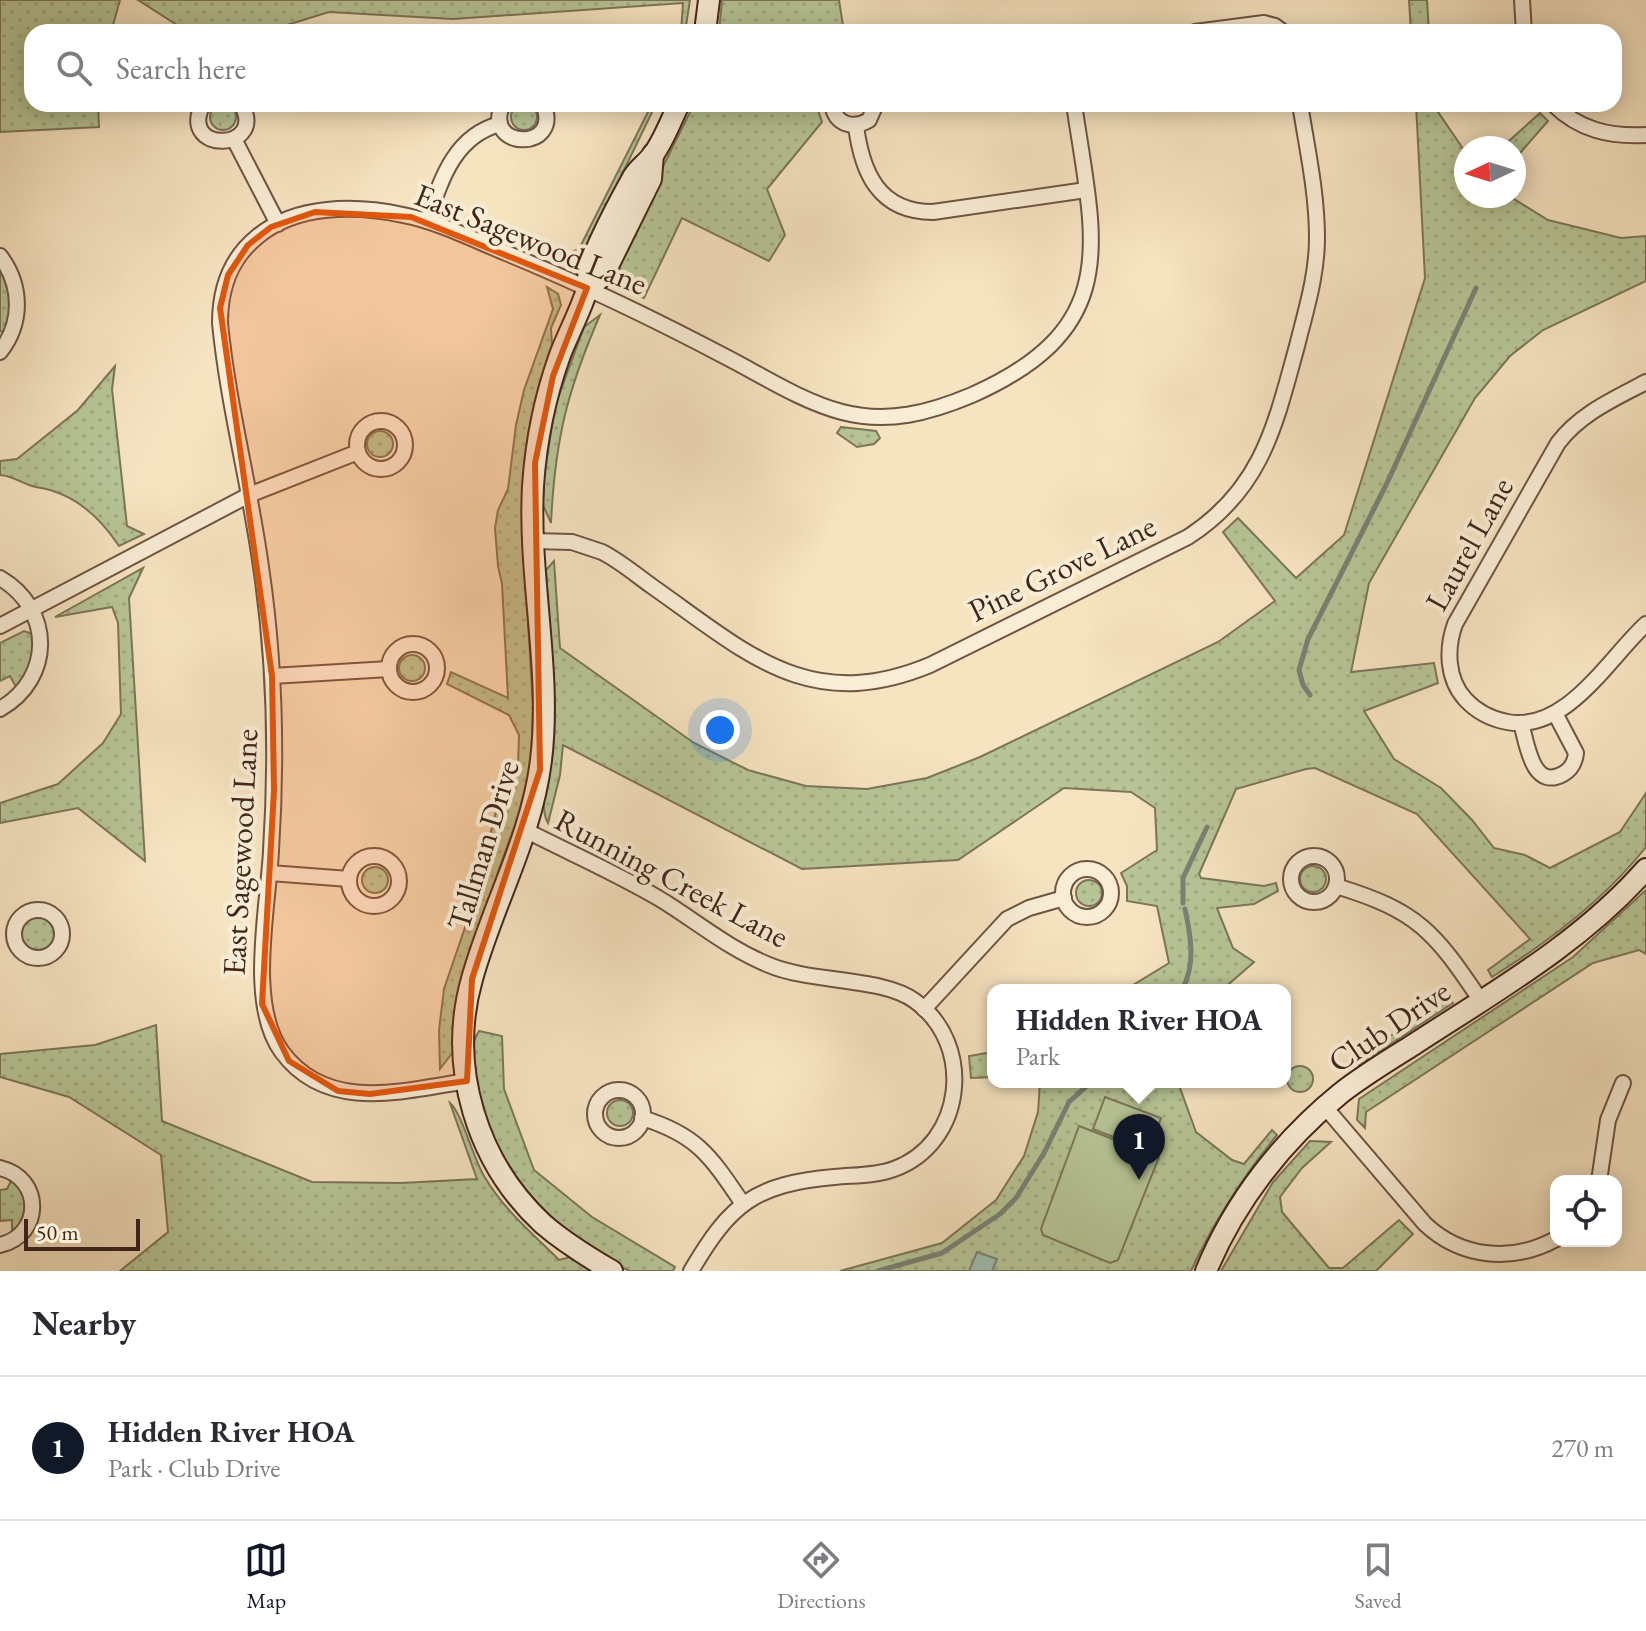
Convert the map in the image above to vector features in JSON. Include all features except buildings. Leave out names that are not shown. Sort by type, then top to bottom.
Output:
[{"type":"street","points":[[706,24],[709,0]]},
{"type":"street","points":[[1522,0],[1524,24]]},
{"type":"street","points":[[1250,24],[1271,24]]},
{"type":"street","points":[[201,112],[204,134],[216,142],[234,139],[242,132],[246,121],[243,112]]},
{"type":"street","points":[[500,112],[500,124],[512,138],[531,139],[544,126],[546,112]]},
{"type":"street","name":"Tallman Drive","points":[[612,1271],[559,1237],[516,1194],[493,1160],[479,1131],[467,1081],[464,1037],[472,979],[525,830],[540,770],[544,725],[533,541],[533,486],[542,418],[556,367],[587,288],[588,268],[634,174],[653,154],[675,112]]},
{"type":"street","points":[[834,112],[841,122],[856,126],[869,120],[872,112]]},
{"type":"street","name":"East Sagewood Lane","points":[[467,1081],[384,1093],[350,1094],[322,1085],[289,1061],[269,1031],[262,1004],[274,764],[272,676],[262,572],[221,331],[221,299],[228,275],[238,257],[259,235],[304,214],[341,210],[377,211],[427,221],[587,288],[826,407],[879,417],[923,413],[965,398],[1019,372],[1061,334],[1082,295],[1091,261],[1092,238],[1075,112]]},
{"type":"street","name":"Pine Grove Lane","points":[[533,541],[572,542],[602,552],[765,664],[800,678],[843,684],[879,681],[930,665],[1188,537],[1233,500],[1264,454],[1311,292],[1317,227],[1301,112]]},
{"type":"street","points":[[1562,112],[1599,132],[1620,136],[1646,135]]},
{"type":"street","points":[[427,221],[445,171],[456,152],[474,135],[500,124]]},
{"type":"street","points":[[856,126],[861,158],[871,179],[890,200],[909,210],[933,212],[1086,190]]},
{"type":"street","points":[[234,139],[278,224]]},
{"type":"street","points":[[0,256],[12,275],[18,303],[15,325],[0,352]]},
{"type":"street","name":"Laurel Lane","points":[[1556,715],[1521,723],[1491,718],[1464,698],[1450,667],[1452,631],[1565,434],[1591,411],[1646,382]]},
{"type":"street","points":[[0,626],[249,495],[358,452]]},
{"type":"street","points":[[0,578],[17,591],[31,610],[41,640],[36,671],[23,691],[0,709]]},
{"type":"street","points":[[1521,723],[1536,770],[1546,776],[1559,776],[1573,766],[1576,753],[1556,715],[1646,624]]},
{"type":"street","points":[[272,676],[389,669]]},
{"type":"street","name":"Running Creek Lane","points":[[525,830],[644,890],[757,960],[807,977],[895,991],[908,996],[939,1026],[953,1057],[955,1082],[948,1116],[928,1146],[891,1170],[791,1182],[761,1193],[743,1204],[719,1226],[691,1271]]},
{"type":"street","name":"Club Drive","points":[[1206,1271],[1226,1228],[1257,1180],[1325,1107],[1362,1078],[1586,928],[1646,869]]},
{"type":"street","points":[[270,873],[349,879]]},
{"type":"street","points":[[1336,886],[1387,903],[1421,924],[1448,952],[1481,1001]]},
{"type":"street","points":[[924,1009],[1007,919],[1029,908],[1064,898]]},
{"type":"street","points":[[1600,1175],[1608,1120],[1623,1083]]},
{"type":"street","points":[[1325,1107],[1425,1224],[1444,1239],[1462,1249],[1493,1255],[1527,1251],[1550,1241]]},
{"type":"street","points":[[642,1118],[682,1133],[696,1144],[715,1163],[743,1204]]},
{"type":"street","points":[[0,1168],[14,1172],[23,1180],[30,1190],[33,1207],[25,1231],[0,1245]]},
{"type":"highlighted area","points":[[315,212],[411,217],[587,288],[553,376],[535,463],[540,770],[472,979],[467,1081],[370,1094],[338,1091],[289,1061],[262,1004],[274,790],[272,676],[220,308],[228,275],[248,245],[271,227]]},
{"type":"green space","points":[[0,0],[120,0],[113,24],[24,24],[24,112],[98,112],[99,127],[0,132]]},
{"type":"green space","points":[[138,0],[690,0],[686,24],[682,24],[683,3],[453,19],[329,12],[290,24],[176,24]]},
{"type":"green space","points":[[722,0],[839,0],[843,24],[720,24]]},
{"type":"green space","points":[[1409,0],[1427,0],[1428,24],[1410,24]]},
{"type":"green space","points":[[211,112],[235,112],[235,122],[228,129],[218,129],[211,122]]},
{"type":"green space","points":[[512,112],[536,112],[536,122],[529,129],[519,129],[512,122]]},
{"type":"green space","points":[[648,112],[652,112],[581,259],[569,261],[559,257],[579,249]]},
{"type":"green space","points":[[690,112],[819,112],[822,122],[767,189],[785,235],[769,261],[682,218],[644,298],[622,286],[615,263]]},
{"type":"green space","points":[[1416,112],[1438,112],[1454,136],[1454,208],[1526,206],[1548,220],[1621,238],[1646,236],[1646,281],[1543,330],[1510,356],[1475,398],[1369,583],[1351,672],[1434,663],[1438,683],[1364,711],[1394,759],[1441,788],[1494,848],[1525,855],[1550,868],[1620,832],[1646,793],[1646,847],[1594,902],[1535,949],[1492,977],[1488,970],[1530,939],[1417,814],[1315,768],[1236,789],[1199,874],[1201,878],[1264,886],[1276,883],[1278,891],[1254,904],[1217,908],[1233,948],[1254,962],[1229,984],[1135,984],[1169,963],[1157,906],[1127,901],[1127,886],[1121,873],[1157,850],[1155,808],[1131,792],[1064,788],[958,860],[802,869],[563,745],[560,775],[548,823],[545,815],[544,798],[553,751],[554,706],[546,570],[554,561],[560,648],[694,743],[748,770],[806,786],[867,789],[927,778],[980,757],[1218,642],[1275,601],[1223,532],[1238,518],[1296,578],[1344,535],[1425,278]]},
{"type":"green space","points":[[1540,113],[1548,121],[1526,146],[1526,136],[1514,136]]},
{"type":"green space","points":[[0,266],[10,299],[4,333],[0,331]]},
{"type":"green space","points":[[547,287],[558,294],[561,305],[551,328],[552,345],[534,413],[523,537],[533,707],[531,763],[519,813],[462,975],[453,1052],[440,1069],[439,1030],[444,989],[472,907],[503,783],[518,767],[519,735],[509,715],[447,684],[451,672],[508,698],[502,584],[495,528],[498,510],[508,489],[524,390],[553,309]]},
{"type":"green space","points":[[600,315],[579,368],[565,416],[556,466],[551,523],[543,505],[555,406],[584,327]]},
{"type":"green space","points":[[115,366],[112,389],[127,526],[144,534],[119,546],[99,520],[73,500],[0,475],[0,461],[17,459],[78,410]]},
{"type":"green space","points":[[841,427],[876,431],[880,438],[874,444],[857,447],[837,433]]},
{"type":"green space","points":[[380,431],[389,435],[393,444],[389,453],[380,457],[371,453],[367,444],[371,435]]},
{"type":"green space","points":[[143,568],[129,598],[145,861],[78,808],[0,823],[0,803],[58,784],[103,743],[121,714],[118,623],[112,607],[55,617]]},
{"type":"green space","points":[[24,631],[32,634],[32,656],[25,675],[16,687],[10,676],[0,681],[0,643]]},
{"type":"green space","points":[[412,655],[421,659],[425,668],[421,677],[412,681],[403,677],[399,668],[403,659]]},
{"type":"green space","points":[[1313,866],[1322,870],[1326,879],[1322,888],[1313,892],[1304,888],[1300,879],[1304,870]]},
{"type":"green space","points":[[375,867],[384,871],[388,880],[384,889],[375,893],[366,889],[362,880],[366,871]]},
{"type":"green space","points":[[1089,880],[1098,884],[1102,893],[1098,902],[1089,906],[1080,902],[1076,893],[1080,884]]},
{"type":"green space","points":[[1646,890],[1646,954],[1639,950],[1593,963],[1366,1112],[1365,1128],[1357,1120],[1359,1099],[1573,957]]},
{"type":"green space","points":[[38,916],[52,921],[57,935],[52,949],[38,954],[24,949],[19,935],[24,921]]},
{"type":"green space","points":[[1449,998],[1453,1003],[1359,1065],[1355,1059]]},
{"type":"green space","points":[[156,1025],[162,1121],[312,1182],[401,1183],[477,1179],[450,1103],[459,1116],[484,1176],[509,1210],[559,1260],[570,1257],[593,1271],[120,1271],[168,1232],[161,1155],[69,1097],[0,1077],[0,1054],[95,1045]]},
{"type":"green space","points":[[479,1031],[502,1036],[504,1089],[534,1170],[592,1217],[675,1267],[673,1271],[630,1271],[622,1267],[576,1237],[536,1201],[505,1159],[484,1111],[473,1057]]},
{"type":"green space","points":[[987,1053],[987,1077],[971,1078],[969,1056]]},
{"type":"green space","points":[[1295,1067],[1305,1067],[1312,1074],[1312,1084],[1305,1091],[1291,1088],[1291,1070]]},
{"type":"green space","points":[[1040,1088],[1180,1088],[1196,1132],[1232,1160],[1244,1164],[1272,1130],[1277,1135],[1230,1200],[1191,1271],[840,1271],[942,1243],[996,1200],[1024,1156],[1038,1112]]},
{"type":"green space","points":[[1105,1097],[1161,1118],[1149,1151],[1093,1129]]},
{"type":"green space","points":[[620,1100],[629,1104],[633,1113],[629,1122],[620,1126],[611,1122],[607,1113],[611,1104]]},
{"type":"green space","points":[[1079,1126],[1159,1157],[1118,1260],[1110,1263],[1043,1235],[1041,1229]]},
{"type":"green space","points":[[1310,1141],[1331,1142],[1302,1168],[1280,1197],[1282,1212],[1329,1268],[1343,1268],[1399,1220],[1413,1234],[1376,1271],[1221,1271],[1273,1182]]},
{"type":"green space","points":[[12,1179],[24,1193],[26,1204],[23,1223],[12,1232],[12,1220],[0,1221],[0,1190],[7,1189]]},
{"type":"shaded area","points":[[977,1252],[997,1259],[992,1271],[969,1271]]},
{"type":"waterway","points":[[1310,695],[1299,670],[1308,639],[1387,483],[1476,288]]},
{"type":"waterway","points":[[1183,903],[1183,878],[1207,827]]},
{"type":"waterway","points":[[1184,984],[1191,960],[1185,909]]},
{"type":"waterway","points":[[878,1271],[942,1253],[1000,1214],[1016,1198],[1044,1153],[1069,1102],[1085,1088]]},
{"type":"place","name":"Hidden River HOA","points":[[1139,1180]]}]
